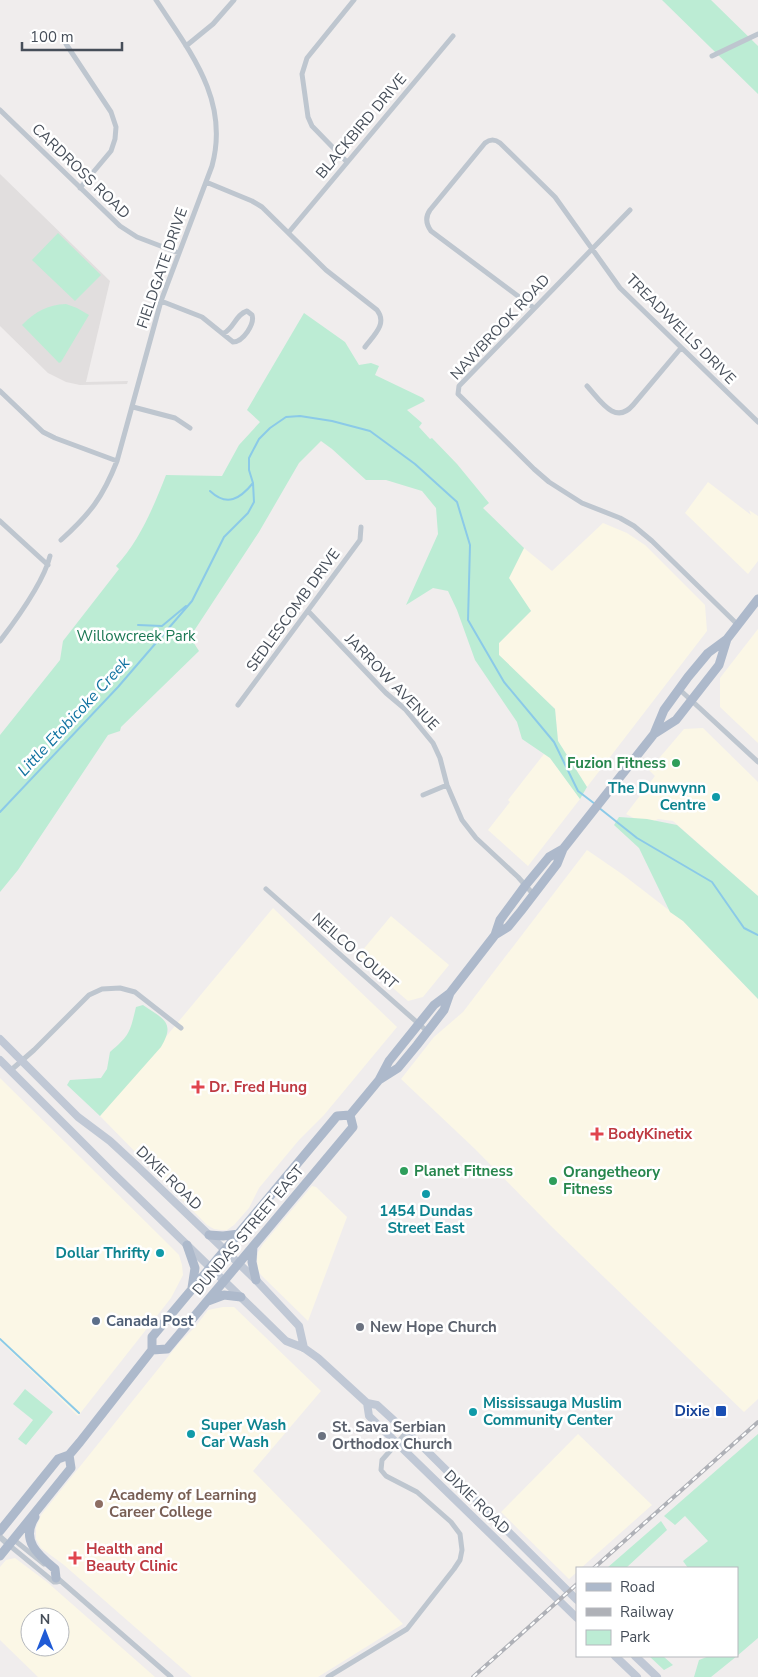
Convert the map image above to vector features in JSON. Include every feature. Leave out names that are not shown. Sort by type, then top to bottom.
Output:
[{"type":"main road","name":"DUNDAS STREET EAST","points":[[495,935],[508,927],[534,895],[557,864],[564,849],[654,734],[664,710],[708,653],[727,639],[758,599]]},
{"type":"main road","name":"DUNDAS STREET EAST","points":[[654,734],[676,720],[719,665],[727,639]]},
{"type":"main road","name":"DUNDAS STREET EAST","points":[[1,1530],[58,1459],[69,1455],[152,1350],[152,1337],[338,1116],[350,1115],[379,1080],[389,1061],[434,1005],[450,993],[495,935],[500,920],[525,886],[549,857],[564,849]]},
{"type":"main road","name":"DUNDAS STREET EAST","points":[[379,1080],[398,1068],[428,1032],[444,1010],[450,993]]},
{"type":"main road","name":"DIXIE ROAD","points":[[0,1039],[78,1117],[126,1156],[256,1280],[299,1326],[304,1348]]},
{"type":"main road","name":"DIXIE ROAD","points":[[0,1060],[286,1341],[304,1348],[318,1358],[367,1403],[377,1405],[423,1447],[576,1599]]},
{"type":"main road","name":"DUNDAS STREET EAST","points":[[152,1350],[167,1349],[353,1127],[350,1115]]},
{"type":"main road","points":[[209,1235],[239,1234]]},
{"type":"main road","points":[[187,1245],[195,1268],[192,1290]]},
{"type":"main road","points":[[253,1246],[252,1262],[256,1280]]},
{"type":"main road","points":[[206,1302],[224,1295],[241,1297]]},
{"type":"main road","name":"DIXIE ROAD","points":[[367,1403],[369,1416],[576,1617]]},
{"type":"main road","name":"DUNDAS STREET EAST","points":[[0,1556],[71,1468],[69,1455]]},
{"type":"main road","points":[[42,1503],[31,1525],[31,1541],[36,1552],[55,1569],[60,1580]]},
{"type":"main road","points":[[616,1657],[637,1677]]},
{"type":"main road","points":[[636,1657],[657,1677]]},
{"type":"street","name":"FIELDGATE DRIVE","points":[[61,540],[102,496],[117,461],[161,301],[206,182],[216,148],[215,116],[206,81],[156,0]]},
{"type":"street","points":[[186,46],[213,24],[234,0]]},
{"type":"street","points":[[346,161],[312,126],[308,118],[302,74],[306,58],[354,0]]},
{"type":"street","points":[[712,56],[758,34]]},
{"type":"street","name":"BLACKBIRD DRIVE","points":[[289,232],[346,161],[452,36]]},
{"type":"street","points":[[66,44],[111,112],[116,127],[114,142],[109,154],[80,188]]},
{"type":"street","name":"CARDROSS ROAD","points":[[0,110],[124,230],[179,253]]},
{"type":"street","name":"TREADWELLS DRIVE","points":[[534,308],[431,231],[427,223],[427,216],[430,210],[485,143],[492,140],[499,142],[555,198],[620,288],[758,422]]},
{"type":"street","points":[[206,182],[257,204],[289,232],[326,270],[380,314],[382,320],[380,326],[365,347]]},
{"type":"street","name":"NAWBROOK ROAD","points":[[630,210],[459,386],[458,394],[549,482],[582,503],[620,518],[634,526],[652,541],[738,625]]},
{"type":"street","points":[[161,301],[202,317],[224,333],[232,342],[236,343],[240,341],[253,321],[252,314],[247,311],[242,313],[230,330],[224,333]]},
{"type":"street","points":[[586,386],[612,412],[625,413],[630,410],[681,348]]},
{"type":"street","points":[[0,391],[43,432],[117,461]]},
{"type":"street","points":[[133,407],[175,418],[190,428]]},
{"type":"street","points":[[0,521],[48,565]]},
{"type":"street","name":"SEDLESCOMB DRIVE","points":[[238,706],[360,540],[361,527]]},
{"type":"street","points":[[0,642],[24,608],[48,565],[50,556]]},
{"type":"street","name":"JARROW AVENUE","points":[[308,611],[386,693],[405,709],[433,743],[440,758],[447,785],[462,820],[471,832],[534,895]]},
{"type":"street","points":[[680,689],[758,762]]},
{"type":"street","points":[[423,795],[447,785]]},
{"type":"street","name":"NEILCO COURT","points":[[266,889],[428,1032]]},
{"type":"street","points":[[10,1070],[22,1061],[89,994],[102,989],[120,988],[135,992],[181,1028]]},
{"type":"street","points":[[328,1677],[407,1629],[460,1560],[462,1542],[460,1534],[451,1522],[418,1492],[386,1476],[380,1468],[382,1460],[406,1433]]},
{"type":"street","points":[[1,1530],[11,1542],[54,1582],[60,1580]]},
{"type":"street","points":[[11,1542],[50,1569],[60,1580],[171,1677]]},
{"type":"shaded area","points":[[0,174],[110,281],[86,382],[128,381],[127,384],[80,385],[66,382],[48,373],[0,326]]},
{"type":"shaded area","points":[[708,482],[751,515],[749,510],[758,516],[758,561],[748,574],[685,513]]},
{"type":"shaded area","points":[[603,523],[627,533],[645,545],[705,605],[707,631],[587,787],[558,741],[555,709],[499,655],[499,643],[531,611],[508,578],[524,548],[552,571]]},
{"type":"shaded area","points":[[758,629],[758,743],[720,707],[720,678]]},
{"type":"shaded area","points":[[703,728],[758,782],[758,896],[673,821],[658,819],[647,825],[626,814],[655,776],[649,770],[684,729]]},
{"type":"shaded area","points":[[544,754],[550,758],[580,799],[528,866],[488,830],[510,802],[508,800]]},
{"type":"shaded area","points":[[587,850],[622,874],[683,921],[758,999],[758,1399],[744,1412],[401,1079],[434,1037],[463,1012]]},
{"type":"shaded area","points":[[273,908],[397,1027],[324,1115],[299,1140],[259,1188],[249,1208],[234,1225],[227,1230],[214,1229],[207,1225],[100,1116]]},
{"type":"shaded area","points":[[391,916],[449,965],[423,997],[408,1001],[357,957]]},
{"type":"shaded area","points":[[0,1078],[179,1255],[182,1265],[183,1275],[171,1298],[78,1416],[0,1341]]},
{"type":"shaded area","points":[[312,1186],[316,1187],[347,1217],[308,1321],[261,1275],[258,1270],[257,1259],[258,1252],[263,1244]]},
{"type":"shaded area","points":[[234,1307],[321,1391],[253,1471],[403,1624],[318,1677],[192,1677],[64,1565],[41,1548],[36,1539],[36,1528],[41,1515],[179,1343],[196,1326],[208,1310]]},
{"type":"shaded area","points":[[578,1434],[652,1505],[582,1567],[576,1567],[576,1573],[569,1579],[501,1512]]},
{"type":"shaded area","points":[[15,1558],[47,1582],[155,1677],[38,1677],[0,1640],[0,1567],[6,1560]]},
{"type":"green space","points":[[662,0],[711,0],[758,46],[758,94]]},
{"type":"green space","points":[[58,233],[101,275],[75,301],[32,260]]},
{"type":"green space","points":[[66,304],[89,315],[59,363],[22,325],[42,310]]},
{"type":"green space","name":"Willowcreek Park","points":[[304,313],[345,342],[359,365],[371,363],[379,366],[375,375],[423,398],[425,401],[407,410],[422,423],[419,427],[457,464],[489,503],[483,508],[524,548],[509,578],[531,611],[499,643],[499,655],[555,709],[558,741],[587,787],[580,799],[550,758],[522,739],[517,722],[475,660],[448,591],[433,588],[406,605],[438,534],[436,508],[422,491],[386,480],[366,480],[321,441],[299,463],[259,532],[190,637],[199,651],[121,727],[120,731],[108,735],[18,870],[0,892],[0,735],[60,660],[63,641],[119,569],[116,566],[139,534],[166,475],[222,476],[239,445],[260,422],[247,410]]},
{"type":"green space","points":[[619,817],[647,819],[677,825],[758,896],[758,999],[683,921],[670,912],[639,848],[614,825]]},
{"type":"green space","points":[[143,1005],[165,1022],[167,1032],[165,1039],[161,1047],[100,1116],[67,1085],[70,1080],[101,1078],[107,1069],[110,1052],[122,1041],[128,1032],[136,1007]]},
{"type":"green space","points":[[25,1389],[53,1412],[26,1445],[18,1439],[33,1420],[13,1404]]},
{"type":"green space","points":[[758,1434],[758,1638],[738,1655],[738,1567],[687,1567],[683,1561],[708,1541],[685,1516],[675,1525],[664,1516]]},
{"type":"green space","points":[[661,1521],[667,1530],[627,1567],[608,1567]]},
{"type":"green space","points":[[650,1657],[664,1657],[673,1665],[664,1670]]},
{"type":"green space","points":[[706,1657],[736,1657],[711,1677],[694,1677],[699,1660]]},
{"type":"waterway","name":"Little Etobicoke Creek","points":[[0,812],[118,687],[192,601],[224,537],[248,513],[254,502],[249,458],[259,439],[270,428],[286,417],[300,416],[332,421],[370,431],[415,464],[457,502],[470,545],[468,620],[504,682],[554,742],[578,791],[595,804]]},
{"type":"waterway","points":[[210,491],[216,496],[228,500],[238,497],[253,483]]},
{"type":"waterway","points":[[138,625],[162,626],[186,606]]},
{"type":"waterway","name":"Little Etobicoke Creek","points":[[598,807],[637,838],[712,882],[744,928],[758,935]]},
{"type":"waterway","points":[[0,1339],[79,1413]]},
{"type":"railway","points":[[595,1567],[758,1422]]},
{"type":"railway","points":[[473,1677],[576,1585]]},
{"type":"place","name":"Fuzion Fitness","points":[[676,763]]},
{"type":"place","name":"The Dunwynn Centre","points":[[716,797]]},
{"type":"place","name":"Dr. Fred Hung","points":[[198,1087]]},
{"type":"place","name":"BodyKinetix","points":[[597,1134]]},
{"type":"place","name":"Planet Fitness","points":[[404,1171]]},
{"type":"place","name":"Orangetheory Fitness","points":[[553,1181]]},
{"type":"place","name":"1454 Dundas Street East","points":[[426,1194]]},
{"type":"place","name":"Dollar Thrifty","points":[[160,1253]]},
{"type":"place","name":"Canada Post","points":[[96,1321]]},
{"type":"place","name":"New Hope Church","points":[[360,1327]]},
{"type":"place","name":"Dixie","points":[[721,1411]]},
{"type":"place","name":"Mississauga Muslim Community Center","points":[[473,1412]]},
{"type":"place","name":"Super Wash Car Wash","points":[[191,1434]]},
{"type":"place","name":"St. Sava Serbian Orthodox Church","points":[[322,1436]]},
{"type":"place","name":"Academy of Learning Career College","points":[[99,1504]]},
{"type":"place","name":"Health and Beauty Clinic","points":[[75,1558]]}]
